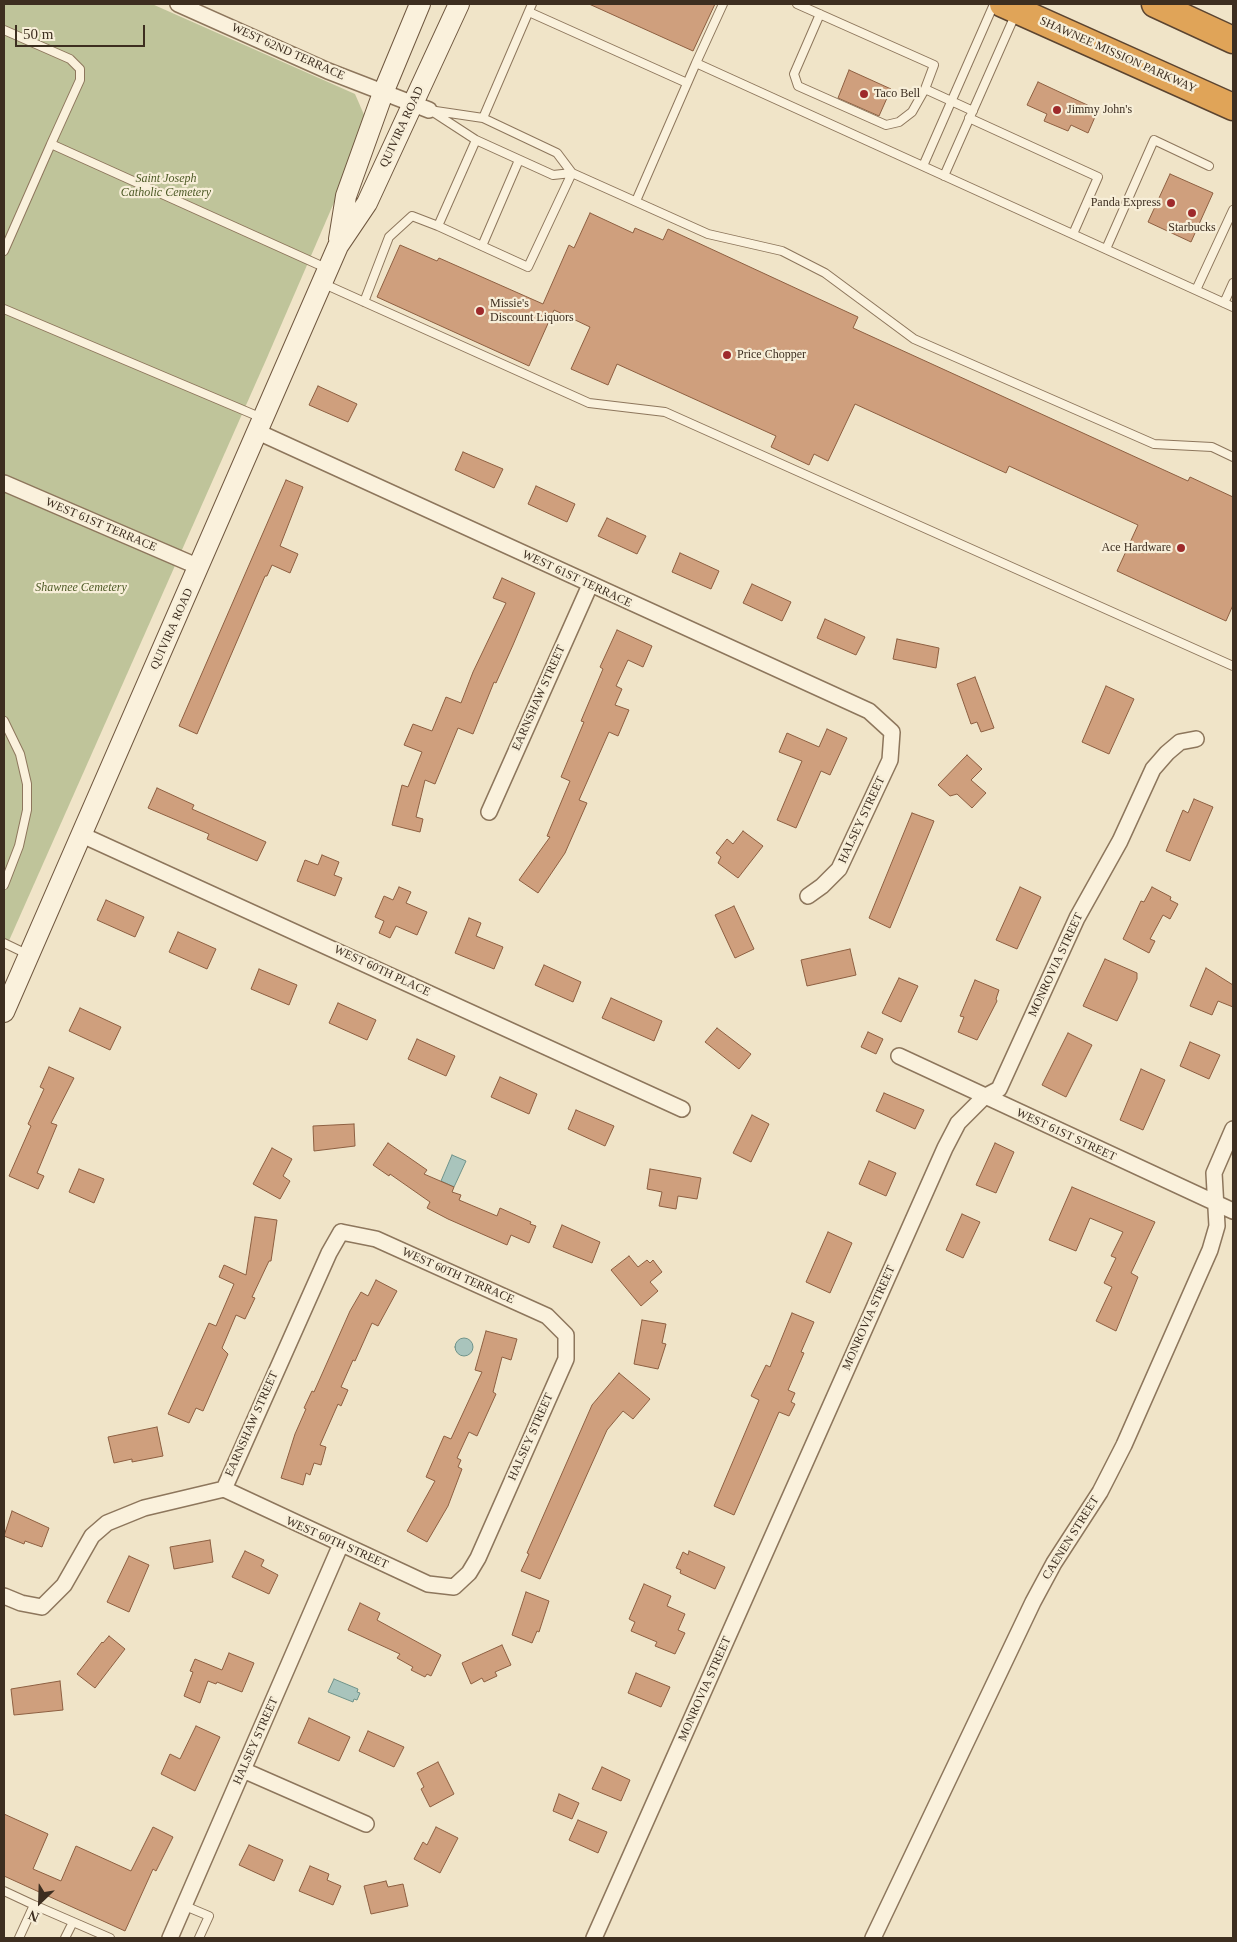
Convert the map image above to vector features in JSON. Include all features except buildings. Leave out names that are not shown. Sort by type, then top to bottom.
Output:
[{"type":"highway","points":[[1155,4],[1233,40]]},
{"type":"highway","name":"SHAWNEE MISSION PARKWAY","points":[[1005,6],[1233,107]]},
{"type":"main road","name":"QUIVIRA ROAD","points":[[4,1012],[338,246],[367,203],[406,101],[420,4]]},
{"type":"main road","name":"QUIVIRA ROAD","points":[[338,246],[346,196],[406,101],[459,4]]},
{"type":"street","name":"WEST 62ND TERRACE","points":[[178,4],[406,101]]},
{"type":"street","name":"WEST 61ST TERRACE","points":[[261,426],[590,585],[869,711],[892,732]]},
{"type":"street","name":"WEST 61ST TERRACE","points":[[4,483],[199,567]]},
{"type":"street","name":"EARNSHAW STREET","points":[[489,812],[590,585]]},
{"type":"street","name":"HALSEY STREET","points":[[808,896],[822,886],[839,869],[890,760],[892,732]]},
{"type":"street","name":"MONROVIA STREET","points":[[594,1938],[944,1148],[958,1123],[984,1097],[999,1089],[1078,918],[1120,841],[1153,769],[1180,742],[1196,739]]},
{"type":"street","name":"WEST 60TH PLACE","points":[[82,834],[682,1109]]},
{"type":"street","name":"WEST 61ST STREET","points":[[899,1056],[1233,1211]]},
{"type":"street","name":"CAENEN STREET","points":[[873,1938],[1037,1594],[1054,1563],[1100,1492],[1124,1445],[1210,1250],[1217,1226],[1214,1173],[1233,1129]]},
{"type":"street","name":"EARNSHAW STREET","points":[[4,1596],[21,1604],[42,1607],[64,1585],[92,1536],[107,1523],[144,1508],[224,1489],[329,1254],[342,1232]]},
{"type":"street","name":"WEST 60TH TERRACE","points":[[342,1232],[376,1239],[547,1316],[566,1335]]},
{"type":"street","name":"HALSEY STREET","points":[[454,1587],[469,1573],[478,1558],[566,1359],[566,1335]]},
{"type":"street","name":"WEST 60TH STREET","points":[[224,1489],[428,1584],[454,1587]]},
{"type":"street","name":"HALSEY STREET","points":[[170,1938],[342,1544]]},
{"type":"street","points":[[243,1770],[366,1824]]},
{"type":"lane","points":[[483,118],[532,4]]},
{"type":"lane","points":[[636,201],[723,4]]},
{"type":"lane","points":[[796,4],[820,14],[934,65],[925,89],[912,112],[899,122],[886,125],[798,86],[794,74],[820,14]]},
{"type":"lane","points":[[923,166],[952,101],[1005,6]]},
{"type":"lane","points":[[944,176],[971,115],[1005,6]]},
{"type":"lane","points":[[529,12],[688,83]]},
{"type":"lane","points":[[4,30],[70,59],[80,69],[80,80],[4,252]]},
{"type":"lane","points":[[696,63],[1233,307]]},
{"type":"lane","points":[[925,89],[952,101],[971,115],[1098,177],[1073,234]]},
{"type":"lane","points":[[406,101],[483,118],[557,154],[572,173],[708,234],[782,251],[825,273],[914,339],[1154,444],[1212,447],[1233,457]]},
{"type":"lane","points":[[406,101],[476,140],[553,175],[572,173]]},
{"type":"lane","points":[[438,226],[476,140]]},
{"type":"lane","points":[[1106,249],[1154,140],[1209,166]]},
{"type":"lane","points":[[52,144],[325,276],[364,302],[589,403],[665,412],[1233,666]]},
{"type":"lane","points":[[482,246],[519,160]]},
{"type":"lane","points":[[364,302],[388,237],[412,216],[528,267],[572,173]]},
{"type":"lane","points":[[1196,290],[1233,210]]},
{"type":"lane","points":[[1224,303],[1233,283]]},
{"type":"lane","points":[[4,308],[261,426]]},
{"type":"lane","points":[[4,721],[20,754],[24,769],[27,784],[27,810],[19,846],[4,885]]},
{"type":"lane","points":[[4,943],[29,954]]},
{"type":"lane","points":[[4,1891],[73,1922],[95,1935],[110,1938]]},
{"type":"lane","points":[[19,1938],[34,1904]]},
{"type":"lane","points":[[185,1906],[208,1916],[199,1938]]},
{"type":"lane","points":[[65,1938],[73,1922]]},
{"type":"green space","name":"Saint Joseph Catholic Cemetery","points":[[4,4],[152,4],[355,94],[365,117],[342,184],[266,360],[4,952]]},
{"type":"water","points":[[452,1155],[466,1161],[454,1187],[441,1181]]},
{"type":"water","points":[[460,1338],[468,1338],[473,1343],[471,1354],[460,1356],[455,1351],[455,1343]]},
{"type":"water","points":[[334,1679],[358,1689],[357,1692],[360,1693],[357,1700],[354,1699],[353,1702],[328,1692]]},
{"type":"place","name":"Taco Bell","points":[[864,94]]},
{"type":"place","name":"Jimmy John's","points":[[1057,110]]},
{"type":"place","name":"Panda Express","points":[[1171,203]]},
{"type":"place","name":"Starbucks","points":[[1192,213]]},
{"type":"place","name":"Missie's Discount Liquors","points":[[480,311]]},
{"type":"place","name":"Price Chopper","points":[[727,355]]},
{"type":"place","name":"Ace Hardware","points":[[1181,548]]},
{"type":"park label","name":"Shawnee Cemetery","points":[[81,588]]}]
